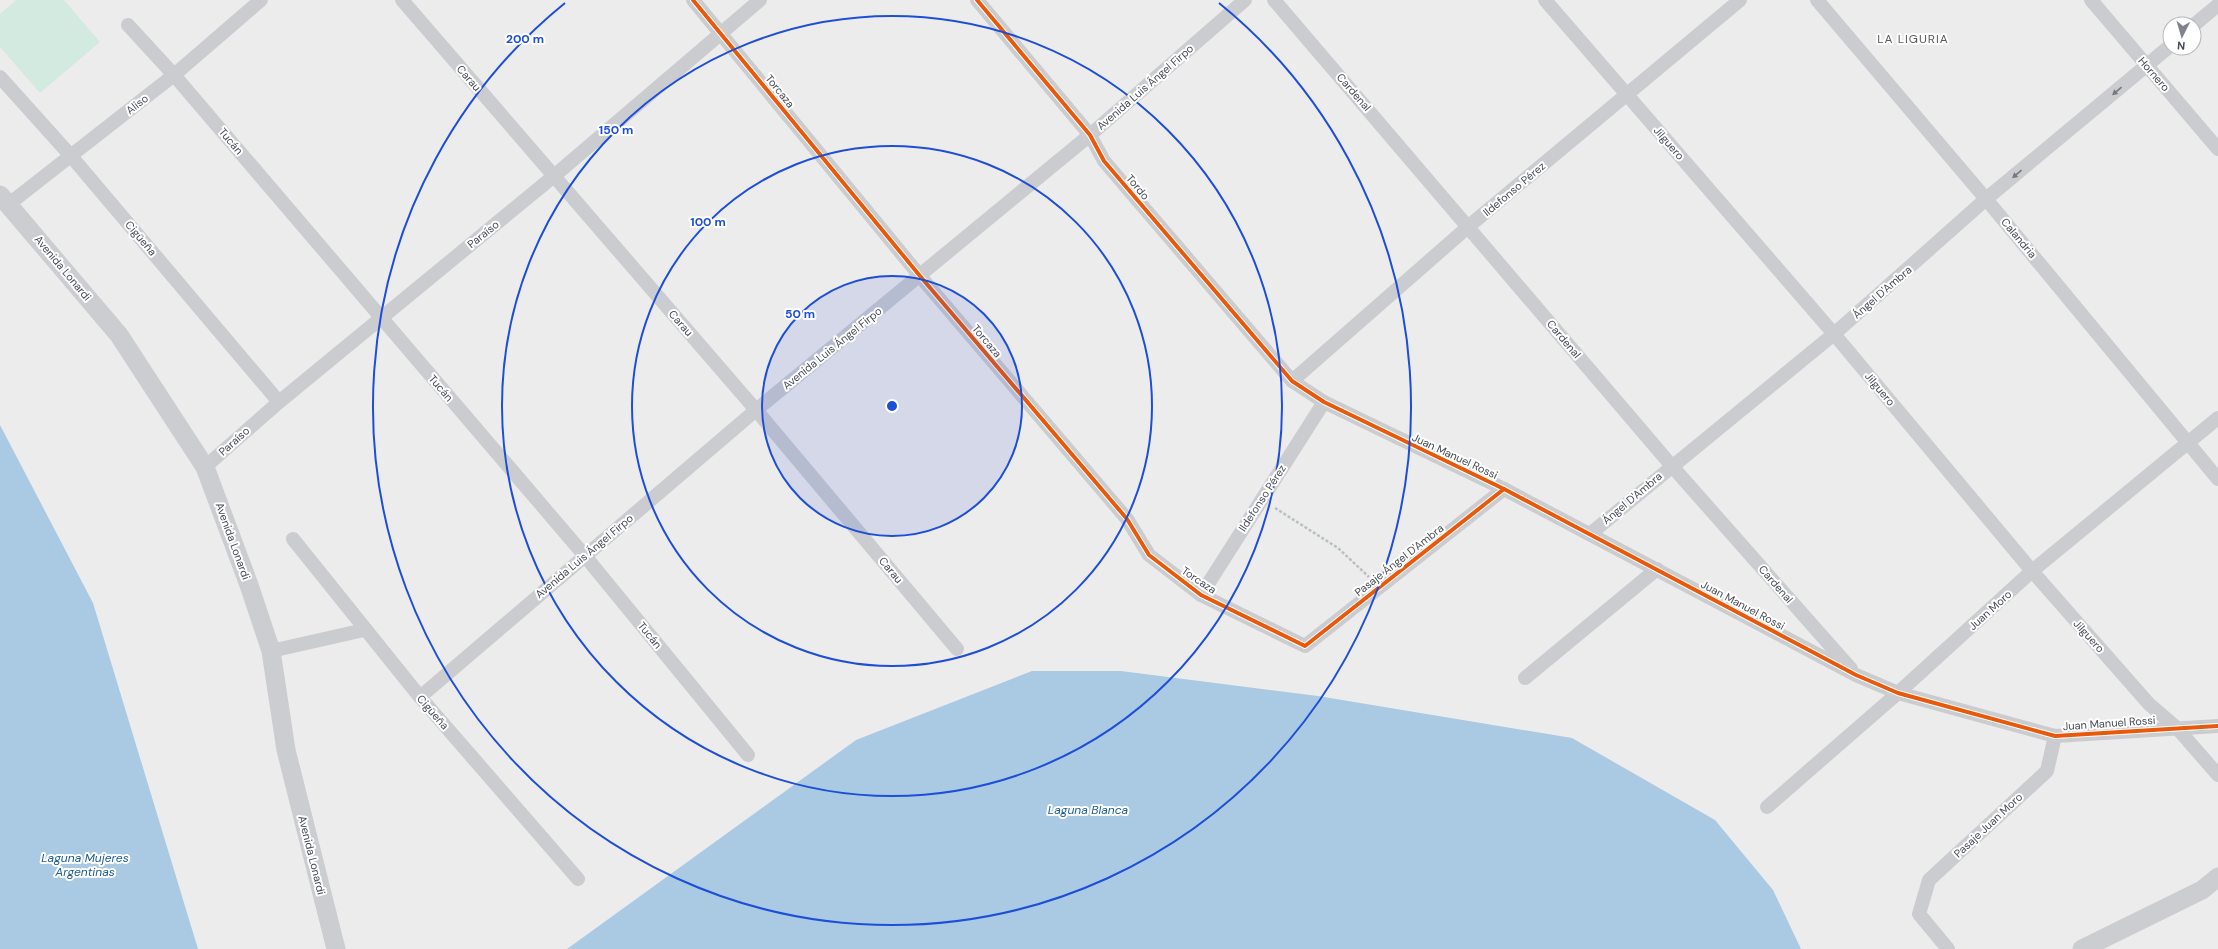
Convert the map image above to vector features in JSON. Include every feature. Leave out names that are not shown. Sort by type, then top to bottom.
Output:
[{"type":"street","name":"Aliso","points":[[5,199],[71,156],[174,75],[261,0]]},
{"type":"street","name":"Carau","points":[[402,0],[756,410],[957,649]]},
{"type":"street","name":"Torcaza","points":[[693,0],[920,276],[1126,519],[1149,555],[1201,595],[1305,646]]},
{"type":"street","name":"Paraíso","points":[[205,467],[279,402],[554,176],[760,0]]},
{"type":"street","name":"Tordo","points":[[977,0],[1090,135],[1104,161],[1292,381]]},
{"type":"street","name":"Avenida Luis Ángel Firpo","points":[[420,697],[756,410],[1090,135],[1245,0]]},
{"type":"street","name":"Cardenal","points":[[1274,0],[1469,226],[1671,465],[1856,675]]},
{"type":"street","name":"Jilguero","points":[[1545,0],[1834,334],[2032,571],[2149,704],[2177,728],[2218,775]]},
{"type":"street","name":"Ildefonso Pérez","points":[[1292,381],[1469,226],[1740,0]]},
{"type":"street","name":"Calandria","points":[[1817,0],[1986,199],[2218,479]]},
{"type":"street","name":"Hornero","points":[[2091,0],[2218,149]]},
{"type":"street","points":[[2202,18],[2218,5]]},
{"type":"street","name":"Tucán","points":[[128,25],[174,75],[585,556],[748,756]]},
{"type":"street","name":"Ángel D'Ambra","points":[[1590,534],[1671,465],[1834,334],[1986,199],[2162,53]]},
{"type":"street","name":"Cigüeña","points":[[0,77],[71,156],[279,402]]},
{"type":"street","name":"Avenida Lonardi","points":[[5,199],[119,335],[205,467],[249,585],[271,651],[286,750],[336,949]]},
{"type":"street","name":"Juan Manuel Rossi","points":[[1292,381],[1324,402],[1504,489],[1856,675],[1898,694],[2055,736],[2218,726]]},
{"type":"street","name":"Ildefonso Pérez","points":[[1201,595],[1324,402]]},
{"type":"street","name":"Juan Moro","points":[[1767,807],[1898,694],[2032,571],[2218,418]]},
{"type":"street","name":"Pasaje Ángel D'Ambra","points":[[1305,646],[1379,586],[1504,489]]},
{"type":"street","name":"Cigüeña","points":[[293,540],[364,630],[420,697],[578,880]]},
{"type":"street","points":[[1525,678],[1657,569]]},
{"type":"street","points":[[271,651],[364,630]]},
{"type":"street","name":"Pasaje Juan Moro","points":[[1948,949],[1919,914],[1929,880],[2047,771],[2055,736]]},
{"type":"street","points":[[2082,949],[2202,890],[2218,877]]},
{"type":"path","points":[[1261,499],[1338,548],[1379,586]]},
{"type":"green space","points":[[16,0],[64,0],[100,42],[40,93],[0,47],[0,14]]},
{"type":"water","name":"Laguna Mujeres Argentinas","points":[[0,425],[93,603],[198,949],[0,949]]},
{"type":"water","name":"Laguna Blanca","points":[[1032,671],[1121,671],[1318,696],[1572,738],[1715,820],[1773,890],[1801,949],[567,949],[856,740]]},
{"type":"cycle path","points":[[693,0],[920,276],[1127,519],[1149,555],[1201,595],[1305,646],[1504,489]]},
{"type":"cycle path","points":[[977,0],[1090,135],[1104,161],[1292,381],[1324,402],[1504,489],[1856,675],[1898,693],[2055,736],[2218,726]]},
{"type":"district","name":"LA LIGURIA","points":[[1913,39]]}]
